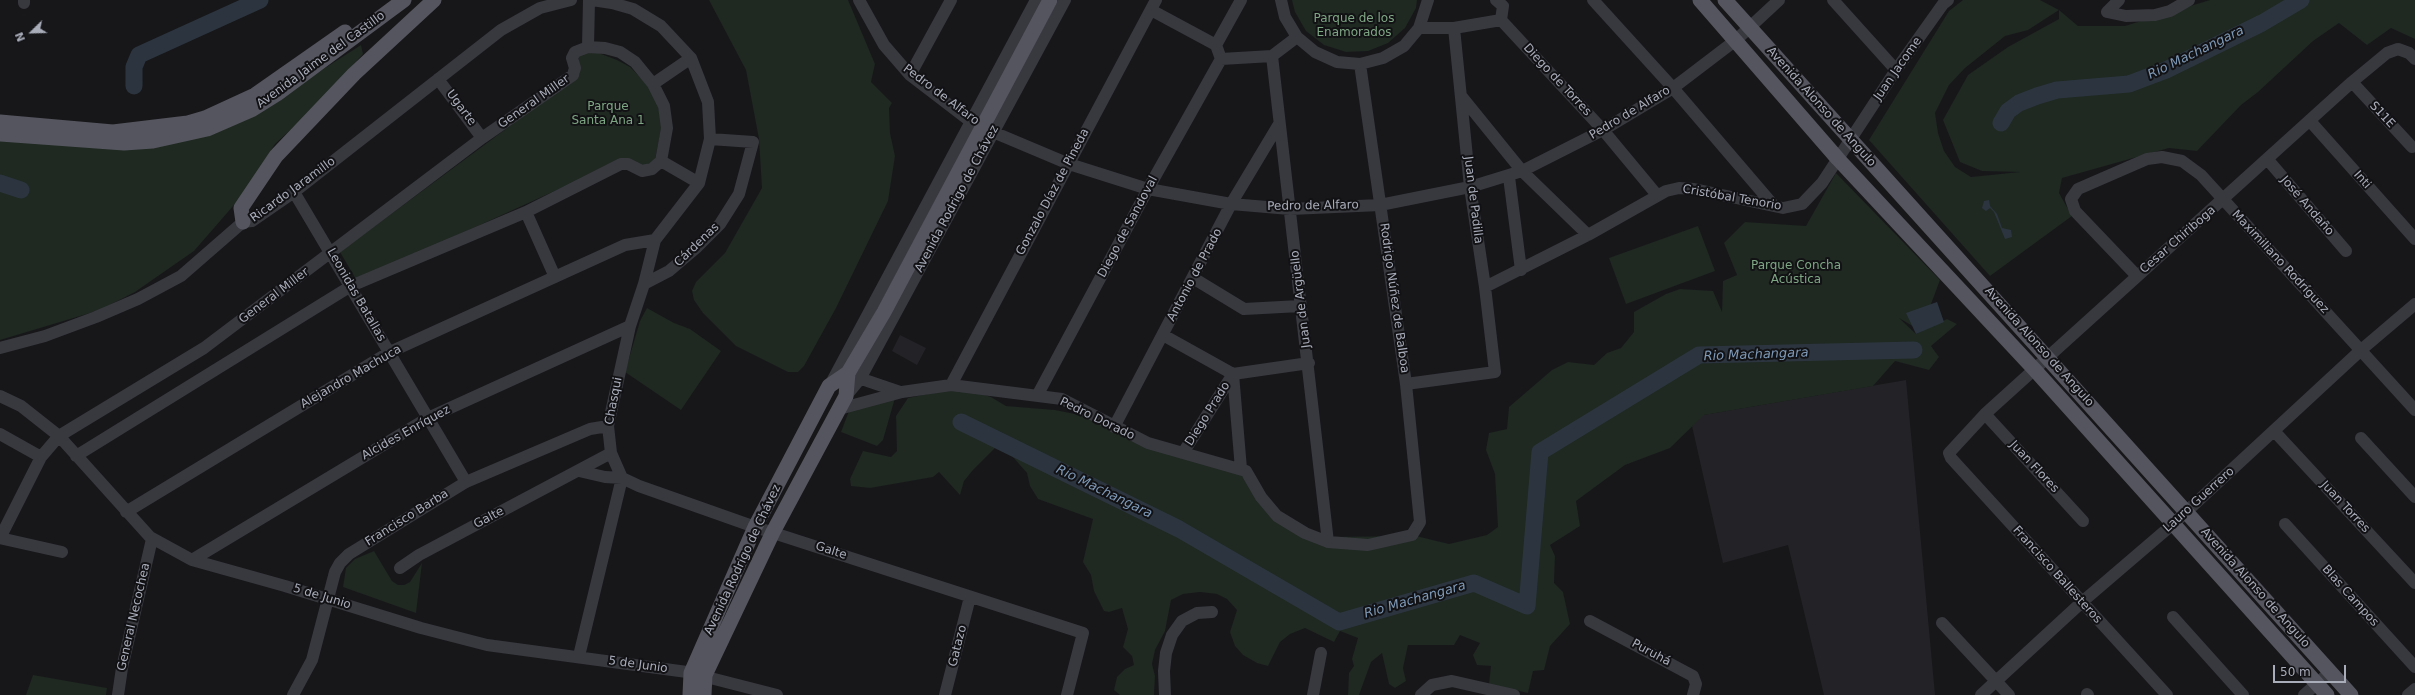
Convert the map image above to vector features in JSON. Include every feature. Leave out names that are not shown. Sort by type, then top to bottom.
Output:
[{"type":"main road","name":"Avenida Jaime del Castillo","points":[[0,122],[113,132],[169,127],[205,118],[255,95],[281,79],[388,0]]},
{"type":"main road","name":"Avenida Jaime del Castillo","points":[[0,134],[124,143],[153,141],[207,129],[253,109],[277,94],[404,0]]},
{"type":"main road","points":[[243,222],[241,208],[276,156],[354,74],[434,0]]},
{"type":"main road","name":"Avenida Rodrigo de Chávez","points":[[704,695],[698,674],[846,396],[884,312],[1050,0]]},
{"type":"main road","name":"Avenida Alonso de Angulo","points":[[1700,0],[1838,159],[2034,369],[2327,695]]},
{"type":"main road","points":[[1707,0],[1722,24]]},
{"type":"main road","name":"Avenida Alonso de Angulo","points":[[1726,3],[1750,27],[1850,140],[1961,260],[2351,695]]},
{"type":"main road","name":"Avenida Rodrigo de Chávez","points":[[690,695],[755,527],[829,386],[854,376]]},
{"type":"street","name":"Ricardo Jaramillo","points":[[0,348],[60,330],[144,296],[181,276],[243,222],[252,221],[294,192],[501,30],[540,8],[571,0]]},
{"type":"street","points":[[76,456],[351,286],[526,212],[621,164],[628,164],[642,171],[652,169],[661,161],[667,128],[664,106],[653,84],[635,62],[620,52],[605,48],[588,47],[589,0]]},
{"type":"street","points":[[592,0],[612,3],[633,10],[661,26],[691,58],[708,102],[710,139],[698,183],[655,240]]},
{"type":"street","name":"Pedro de Alfaro","points":[[858,0],[884,45],[910,75],[982,126],[1069,164],[1148,189],[1231,204],[1290,208],[1380,205],[1470,187],[1509,177],[1603,130],[1673,88],[1736,40],[1779,0]]},
{"type":"street","points":[[910,75],[951,0]]},
{"type":"street","name":"Avenida Rodrigo de Chávez","points":[[982,126],[1036,0]]},
{"type":"street","name":"Avenida Rodrigo de Chávez","points":[[829,386],[982,126],[1064,0]]},
{"type":"street","points":[[1216,45],[1241,0]]},
{"type":"street","points":[[1281,0],[1285,17],[1297,37],[1315,52],[1337,62],[1360,64],[1383,58],[1404,46],[1419,28],[1428,0]]},
{"type":"street","points":[[1593,0],[1673,88],[1774,206]]},
{"type":"street","points":[[1833,0],[1896,70]]},
{"type":"street","points":[[2120,0],[2107,12],[2126,16],[2155,15],[2170,11],[2189,0]]},
{"type":"street","name":"Juan Jacome","points":[[1850,140],[1943,1]]},
{"type":"street","points":[[1419,28],[1454,28],[1501,20],[1503,2]]},
{"type":"street","points":[[1153,5],[1216,45],[1221,59],[1272,56],[1297,37]]},
{"type":"street","name":"Gonzalo Díaz de Pineda","points":[[951,385],[1153,5]]},
{"type":"street","name":"Diego de Torres","points":[[1501,20],[1603,130],[1657,195]]},
{"type":"street","name":"Juan de Padilla","points":[[1406,384],[1495,372],[1485,287],[1470,187],[1454,28]]},
{"type":"street","name":"General Miller","points":[[0,538],[41,457],[59,436],[204,348],[332,253],[482,138],[575,72],[573,54],[588,47]]},
{"type":"street","name":"Cesar Chiriboga","points":[[1949,453],[1985,414],[2268,160],[2352,82],[2393,51],[2398,49],[2409,53],[2415,59]]},
{"type":"street","name":"Juan de Argüello","points":[[1272,56],[1300,306],[1309,363],[1328,542]]},
{"type":"street","points":[[653,84],[691,58]]},
{"type":"street","name":"Diego de Sandoval","points":[[1037,396],[1148,189],[1221,59]]},
{"type":"street","name":"Rodrigo Núñez de Balboa","points":[[1328,542],[1368,545],[1407,537],[1415,533],[1420,522],[1406,384],[1360,64]]},
{"type":"street","name":"Ugarte","points":[[438,79],[482,138]]},
{"type":"street","name":"S11E","points":[[2352,82],[2412,147]]},
{"type":"street","points":[[1462,97],[1522,171],[1588,236]]},
{"type":"street","name":"Inti","points":[[2310,121],[2415,239]]},
{"type":"street","name":"Antonio de Prado","points":[[1114,427],[1231,204],[1279,124]]},
{"type":"street","name":"Cárdenas","points":[[644,284],[669,272],[696,248],[720,224],[739,194],[753,142],[710,139]]},
{"type":"street","name":"Cristóbal Tenorio","points":[[1485,287],[1588,236],[1657,195],[1686,188],[1788,208],[1805,202],[1838,159],[1850,140]]},
{"type":"street","name":"Maximiliano Rodríguez","points":[[2137,276],[2075,211],[2071,199],[2078,189],[2147,158],[2162,157],[2182,161],[2192,167],[2223,200],[2415,410]]},
{"type":"street","name":"José Andaño","points":[[2268,160],[2346,252]]},
{"type":"street","points":[[661,161],[698,183]]},
{"type":"street","points":[[1509,177],[1521,270]]},
{"type":"street","name":"Leonidas Batallas","points":[[294,192],[332,253],[466,482]]},
{"type":"street","points":[[526,212],[555,277]]},
{"type":"street","name":"Chasqui","points":[[618,477],[611,453],[608,426],[630,326],[644,284],[655,240]]},
{"type":"street","name":"Alejandro Machuca","points":[[126,512],[390,352],[625,245],[655,240]]},
{"type":"street","points":[[1193,278],[1244,310],[1300,306]]},
{"type":"street","name":"Lauro Guerrero","points":[[1981,695],[2082,602],[2173,524],[2275,432],[2361,350],[2415,304]]},
{"type":"street","name":"Alcides Enríquez","points":[[192,560],[428,418],[630,326]]},
{"type":"street","points":[[1163,335],[1233,374],[1309,363]]},
{"type":"street","points":[[1233,374],[1241,469],[1248,473],[1261,497],[1277,516],[1305,533],[1328,542]]},
{"type":"street","name":"Diego Prado","points":[[1183,453],[1233,374]]},
{"type":"street","name":"Pedro Dorado","points":[[854,376],[902,392]]},
{"type":"street","name":"Pedro Dorado","points":[[839,409],[902,392],[951,385],[1062,399],[1114,427],[1148,443],[1241,469]]},
{"type":"street","name":"5 de Junio","points":[[0,396],[21,406],[59,436],[126,512],[152,539],[192,560],[329,599],[421,628],[487,644],[698,674],[777,695]]},
{"type":"street","name":"Juan Flores","points":[[1985,414],[2083,521]]},
{"type":"street","name":"Francisco Barba","points":[[293,695],[312,660],[335,572],[340,563],[349,554],[466,482],[590,429],[608,426]]},
{"type":"street","name":"Juan Torres","points":[[2275,432],[2415,583]]},
{"type":"street","points":[[0,434],[41,457]]},
{"type":"street","points":[[2361,438],[2415,497]]},
{"type":"street","name":"Galte","points":[[400,568],[419,555],[611,453]]},
{"type":"street","name":"Francisco Ballesteros","points":[[1949,453],[1951,458],[2167,695]]},
{"type":"street","name":"Galte","points":[[579,471],[605,477],[618,477],[639,486],[755,527],[1083,634],[1067,695]]},
{"type":"street","points":[[579,656],[618,477]]},
{"type":"street","name":"Blas Campos","points":[[2285,524],[2415,667]]},
{"type":"street","points":[[0,538],[62,552]]},
{"type":"street","name":"General Necochea","points":[[118,695],[122,668],[152,539]]},
{"type":"street","name":"Gatazo","points":[[945,695],[970,597]]},
{"type":"street","points":[[1164,695],[1164,665],[1172,635],[1182,622],[1197,613],[1212,612]]},
{"type":"street","points":[[2173,617],[2244,695]]},
{"type":"street","name":"Puruhá","points":[[1590,621],[1694,676],[1696,684],[1693,695]]},
{"type":"street","points":[[1942,623],[2009,695]]},
{"type":"street","points":[[1313,695],[1322,653]]},
{"type":"street","points":[[2304,695],[2330,672]]},
{"type":"street","points":[[1421,695],[1432,685],[1452,681],[1514,695]]},
{"type":"street","points":[[2408,695],[2415,689]]},
{"type":"shaded area","points":[[1989,200],[1990,206],[1997,214],[2002,228],[2011,230],[2012,237],[2005,239],[1994,212],[1990,208],[1986,211],[1982,208],[1984,201]]},
{"type":"shaded area","points":[[1937,302],[1944,322],[1916,334],[1906,313]]},
{"type":"shaded area","points":[[900,335],[926,348],[917,365],[892,351]]},
{"type":"shaded area","points":[[1906,380],[1935,695],[1824,695],[1788,545],[1723,563],[1692,426],[1703,415]]},
{"type":"green space","points":[[709,0],[848,0],[875,64],[871,82],[892,103],[889,108],[890,133],[895,156],[888,201],[836,308],[804,366],[798,372],[788,372],[736,346],[703,313],[694,300],[692,291],[696,282],[725,253],[762,188],[759,139],[746,70]]},
{"type":"green space","name":"Parque de los Enamorados","points":[[1292,0],[1417,0],[1416,8],[1405,28],[1388,43],[1368,51],[1346,52],[1324,45],[1306,31],[1295,12]]},
{"type":"green space","points":[[1963,0],[2040,0],[2059,10],[2078,26],[2125,26],[2210,0],[2415,0],[2415,39],[2391,28],[2367,45],[2339,23],[2313,41],[2258,92],[2241,105],[2197,151],[2169,148],[2062,178],[2059,193],[2072,216],[1990,276],[1869,140],[1949,11]],"holes":[[[2059,10],[2059,19],[2008,47],[1968,75],[1943,120],[1960,162],[1982,171],[2020,172],[1971,177],[1955,167],[1944,151],[1938,133],[1935,113],[1949,85],[1965,68],[2005,36],[2028,30]]]},
{"type":"green space","points":[[361,45],[363,54],[309,113],[275,144],[241,197],[194,251],[135,292],[100,310],[0,340],[0,139],[253,114]]},
{"type":"green space","name":"Parque Santa Ana 1","points":[[578,51],[596,52],[617,60],[630,67],[645,82],[656,98],[662,124],[655,160],[644,168],[625,159],[357,281],[340,252],[580,74]]},
{"type":"green space","name":"Parque Concha Acústica","points":[[1836,173],[1940,280],[1921,331],[1899,318],[1916,334],[1947,319],[1957,324],[1931,346],[1939,357],[1929,370],[1895,361],[1873,386],[1704,415],[1670,448],[1625,465],[1576,501],[1580,526],[1550,545],[1555,556],[1554,583],[1563,592],[1570,624],[1550,646],[1544,670],[1533,671],[1528,693],[1489,684],[1491,666],[1477,665],[1473,655],[1480,643],[1460,635],[1454,645],[1408,645],[1403,668],[1406,681],[1395,688],[1389,684],[1382,653],[1371,662],[1359,695],[1348,695],[1349,673],[1354,666],[1352,659],[1358,638],[1340,631],[1334,642],[1305,628],[1290,634],[1280,642],[1268,666],[1257,663],[1243,655],[1235,646],[1230,632],[1237,610],[1227,599],[1217,594],[1200,592],[1183,594],[1171,600],[1165,631],[1155,650],[1152,664],[1155,676],[1154,695],[1120,695],[1114,690],[1117,677],[1125,669],[1134,665],[1132,656],[1123,647],[1128,629],[1122,608],[1109,612],[1104,611],[1094,591],[1091,575],[1083,562],[1093,519],[1038,499],[1030,486],[1027,473],[1005,448],[996,447],[973,470],[964,481],[960,495],[939,472],[933,477],[870,488],[851,486],[850,479],[863,451],[891,457],[897,451],[896,416],[908,398],[948,390],[969,390],[991,397],[1006,406],[1055,410],[1075,414],[1235,467],[1279,519],[1323,537],[1416,536],[1449,544],[1487,535],[1498,527],[1495,474],[1486,450],[1489,433],[1507,429],[1509,407],[1552,370],[1568,362],[1594,365],[1607,353],[1621,348],[1634,332],[1634,312],[1666,294],[1680,289],[1713,291],[1722,312],[1723,281],[1737,275],[1724,243],[1745,222],[1806,226]]},
{"type":"green space","points":[[1698,226],[1715,271],[1626,304],[1609,258]]},
{"type":"green space","points":[[647,308],[674,323],[690,329],[721,351],[681,410],[625,372],[640,321]]},
{"type":"green space","points":[[895,398],[883,440],[877,446],[841,432],[849,411]]},
{"type":"green space","points":[[374,551],[392,581],[398,585],[404,585],[410,582],[422,563],[416,613],[343,587],[346,568],[355,559]]},
{"type":"green space","points":[[33,675],[107,688],[106,695],[26,695]]},
{"type":"waterway","points":[[134,86],[134,67],[139,55],[260,0]]},
{"type":"waterway","name":"Rio Machangara","points":[[2001,123],[2008,111],[2019,103],[2037,96],[2057,90],[2129,84],[2166,70],[2262,23],[2301,0]]},
{"type":"waterway","name":"Rio Machangara","points":[[0,183],[21,190]]},
{"type":"waterway","name":"Rio Machangara","points":[[961,422],[1179,529],[1339,622],[1474,583],[1527,606],[1540,452],[1699,355],[1914,350]]}]
